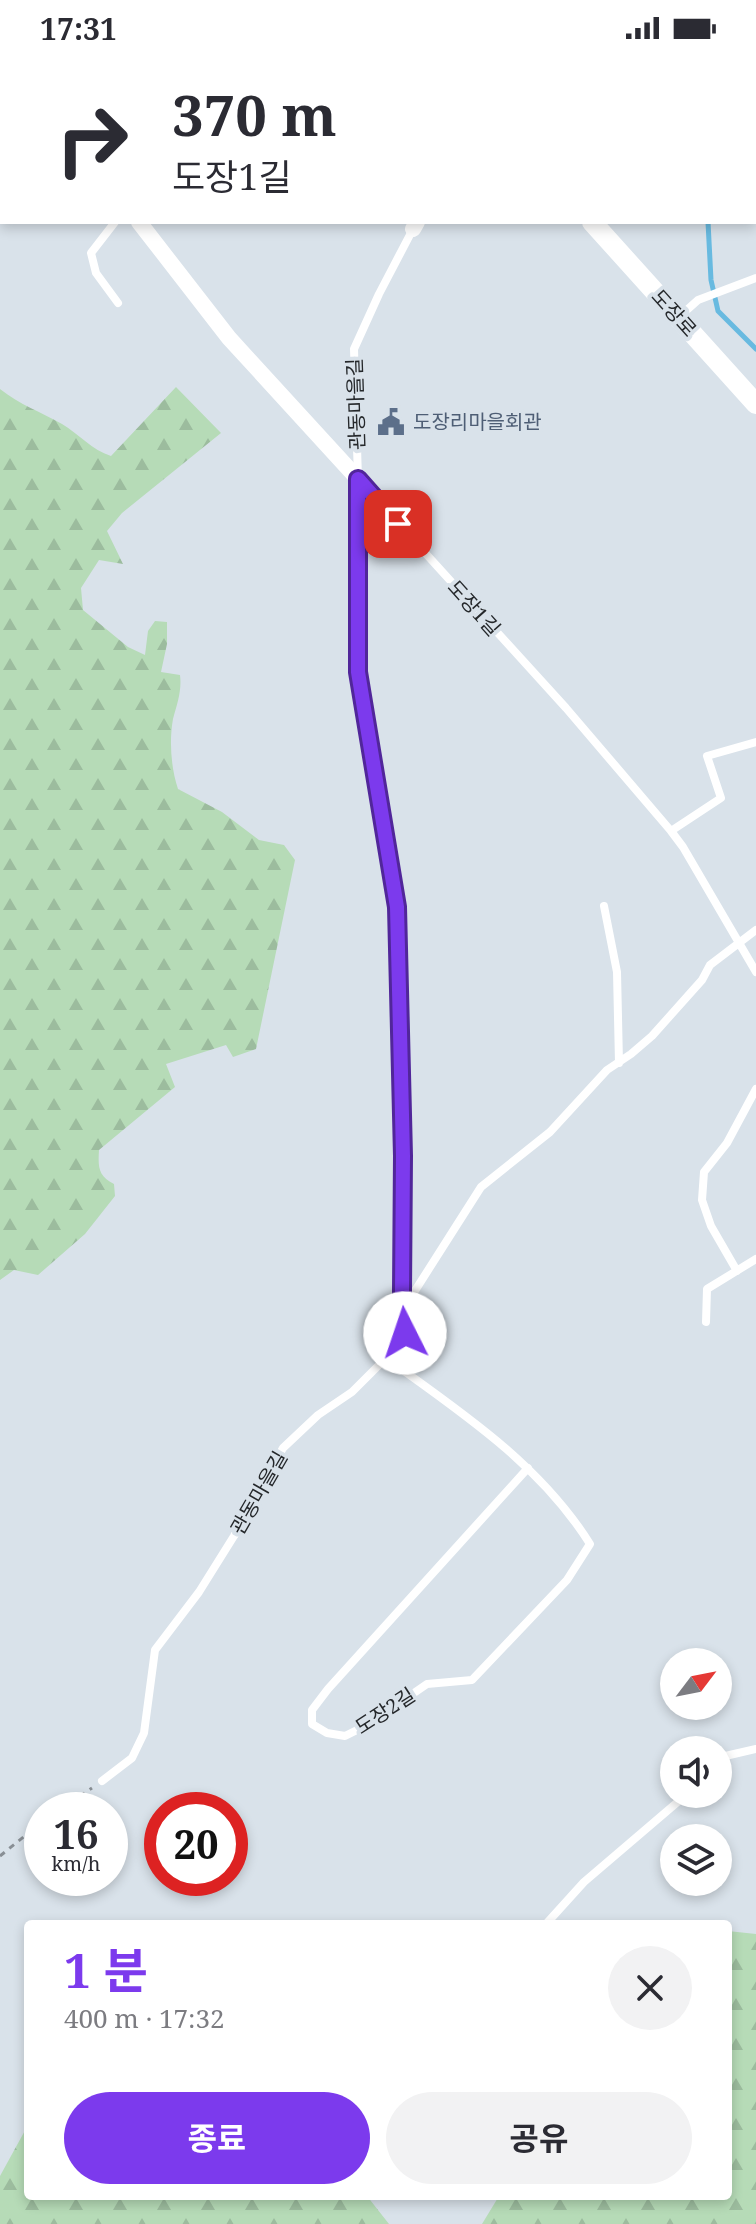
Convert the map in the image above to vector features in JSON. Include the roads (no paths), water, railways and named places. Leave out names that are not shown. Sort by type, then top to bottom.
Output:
[{"type":"street","name":"도장1길","points":[[141,224],[229,338],[358,479]]},
{"type":"street","name":"도장로","points":[[594,224],[756,404]]},
{"type":"street","name":"관동마을길","points":[[358,479],[358,672],[397,907],[404,1308]]},
{"type":"lane","points":[[113,224],[91,253],[96,273],[118,303]]},
{"type":"lane","name":"관동마을길","points":[[358,479],[354,349],[415,226]]},
{"type":"lane","points":[[678,317],[698,300],[756,278]]},
{"type":"lane","name":"도장1길","points":[[358,479],[566,708],[671,831],[756,972]]},
{"type":"lane","points":[[671,831],[721,798],[707,756],[756,742]]},
{"type":"lane","points":[[604,906],[617,972],[619,1063]]},
{"type":"lane","points":[[404,1308],[481,1187],[497,1171],[550,1132],[607,1070],[652,1036],[702,980],[710,965],[756,930]]},
{"type":"lane","points":[[737,1271],[711,1226],[702,1200],[704,1172],[727,1143],[756,1089]]},
{"type":"lane","points":[[706,1322],[707,1289],[756,1259]]},
{"type":"lane","name":"관동마을길","points":[[102,1781],[132,1758],[144,1733],[155,1650],[206,1581],[283,1448],[318,1415],[352,1392],[386,1358],[405,1333],[404,1308]]},
{"type":"lane","name":"도장2길","points":[[386,1358],[494,1436],[528,1468],[575,1519],[590,1544],[567,1580],[472,1680],[427,1684],[369,1724],[345,1736],[327,1733],[312,1724],[312,1710],[328,1689],[528,1468]]},
{"type":"lane","points":[[732,1754],[756,1749]]},
{"type":"lane","points":[[550,1920],[584,1882],[671,1808]]},
{"type":"waterway","points":[[708,224],[711,280],[718,311],[756,349]]},
{"type":"place","name":"도장리마을회관","points":[[391,422]]}]
